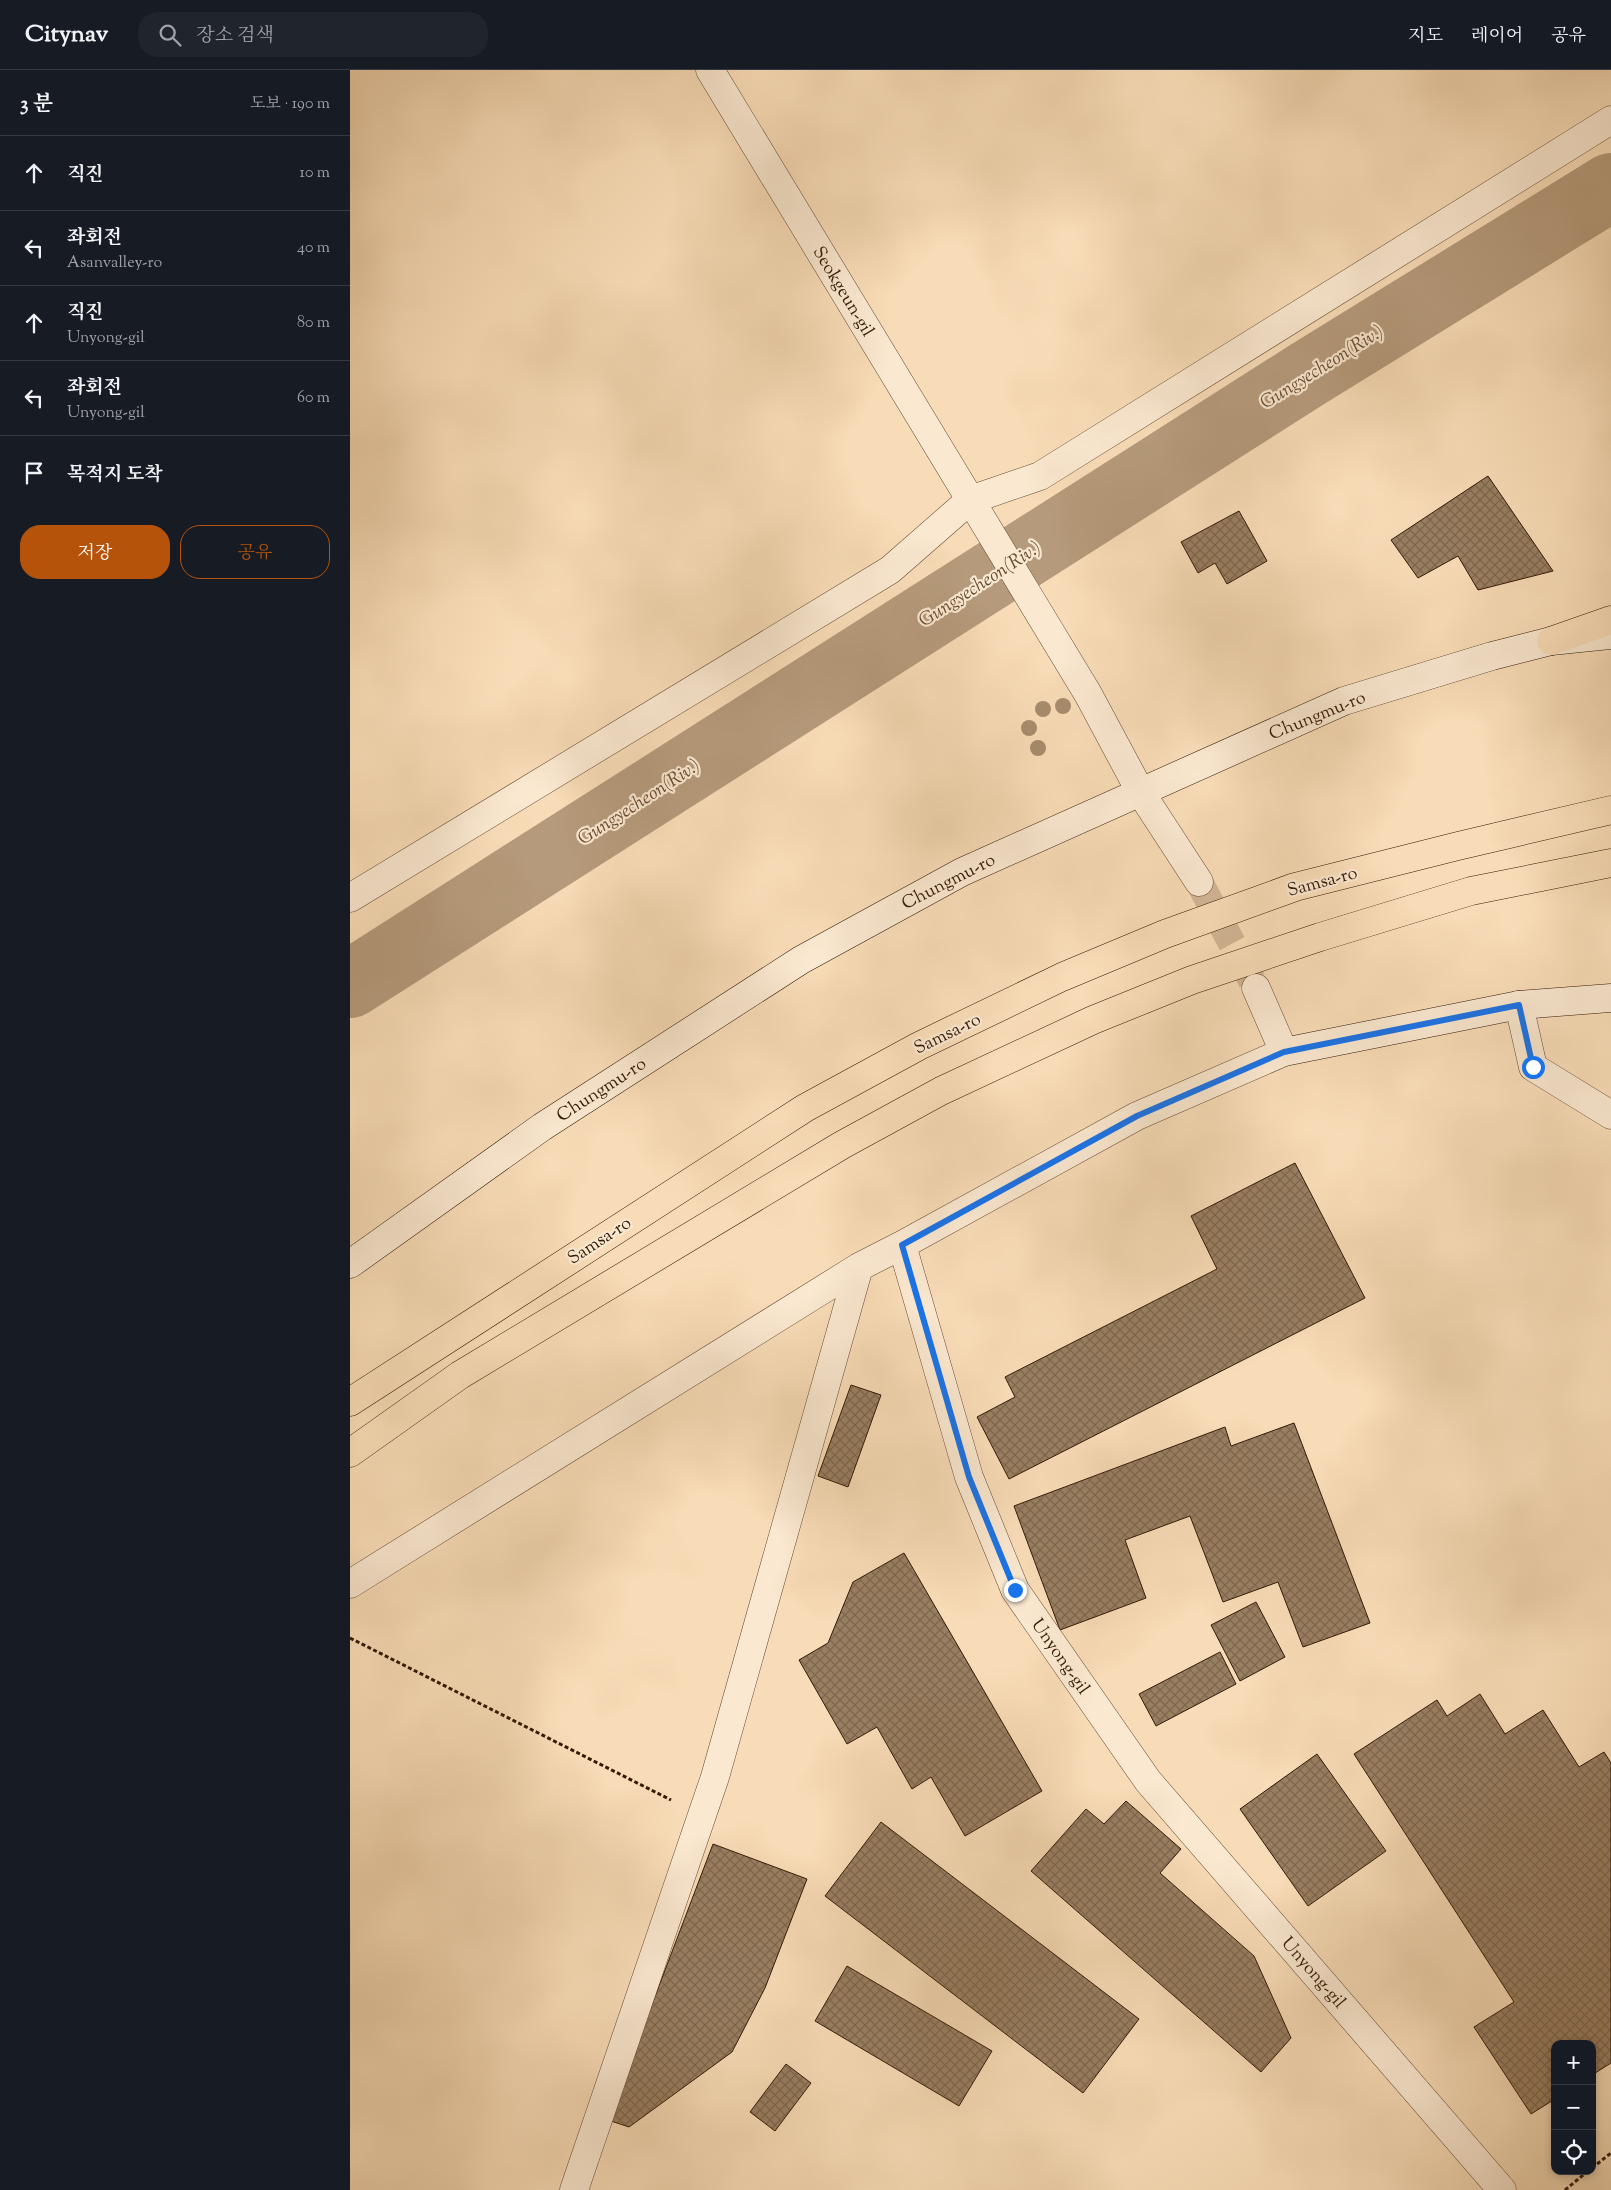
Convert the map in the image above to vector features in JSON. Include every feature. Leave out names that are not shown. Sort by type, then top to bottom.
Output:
[{"type":"main road","points":[[1551,641],[1611,620]]},
{"type":"main road","name":"Samsa-ro","points":[[350,1402],[805,1108],[919,1046],[1062,977],[1165,934],[1295,887],[1611,810]]},
{"type":"main road","points":[[350,1453],[460,1375],[842,1145],[941,1091],[1066,1032],[1192,980],[1320,936],[1470,891],[1611,863]]},
{"type":"street","name":"Seokgeun-gil","points":[[710,70],[1088,694],[1141,793],[1198,882]]},
{"type":"street","points":[[350,898],[890,570],[974,506],[1040,476],[1611,120]]},
{"type":"street","name":"Chungmu-ro","points":[[350,1264],[542,1127],[801,960],[962,872],[1344,701],[1492,656],[1551,641],[1611,635]]},
{"type":"street","points":[[1256,988],[1284,1052]]},
{"type":"street","points":[[350,1584],[859,1267],[1137,1116],[1284,1052],[1519,1005],[1611,998]]},
{"type":"street","points":[[1519,1005],[1533,1067],[1611,1115]]},
{"type":"street","name":"Unyong-gil","points":[[902,1245],[969,1477],[1015,1590],[1148,1780],[1502,2190]]},
{"type":"street","points":[[574,2190],[715,1777],[859,1267]]},
{"type":"path","points":[[350,1638],[702,1816]]},
{"type":"path","points":[[1596,2165],[1611,2152]]},
{"type":"path","points":[[1565,2190],[1583,2175]]},
{"type":"building","points":[[1488,476],[1553,571],[1478,590],[1458,556],[1418,578],[1391,540]]},
{"type":"building","points":[[1239,511],[1267,561],[1227,584],[1215,563],[1198,573],[1181,542]]},
{"type":"building","points":[[1295,1163],[1365,1298],[1009,1479],[977,1417],[1015,1397],[1005,1377],[1217,1269],[1191,1216]]},
{"type":"building","points":[[851,1385],[881,1395],[848,1487],[818,1476]]},
{"type":"building","points":[[1294,1423],[1370,1623],[1303,1647],[1278,1582],[1223,1602],[1190,1516],[1125,1540],[1146,1598],[1060,1630],[1014,1506],[1225,1427],[1231,1446]]},
{"type":"building","points":[[904,1553],[1042,1791],[965,1836],[931,1777],[912,1789],[877,1727],[847,1744],[799,1660],[828,1643],[853,1582]]},
{"type":"building","points":[[1256,1602],[1285,1657],[1240,1681],[1211,1625]]},
{"type":"building","points":[[1220,1652],[1236,1684],[1156,1726],[1139,1694]]},
{"type":"building","points":[[1480,1694],[1505,1734],[1543,1710],[1579,1767],[1604,1752],[1611,1763],[1611,2063],[1596,2072],[1596,2040],[1551,2040],[1551,2102],[1531,2114],[1474,2027],[1514,2002],[1354,1754],[1437,1700],[1447,1716]]},
{"type":"building","points":[[1317,1754],[1386,1851],[1308,1906],[1240,1809]]},
{"type":"building","points":[[1126,1801],[1181,1849],[1160,1873],[1254,1956],[1291,2038],[1261,2072],[1031,1871],[1086,1809],[1104,1824]]},
{"type":"building","points":[[881,1822],[1139,2019],[1083,2093],[825,1896]]},
{"type":"building","points":[[713,1844],[807,1879],[765,1988],[732,2052],[629,2127],[608,2120]]},
{"type":"building","points":[[847,1966],[992,2051],[959,2106],[815,2021]]},
{"type":"building","points":[[786,2064],[811,2083],[775,2131],[750,2112]]},
{"type":"waterway","name":"Gungyecheon(Riv.)","points":[[350,984],[1308,374],[1611,187]]},
{"type":"tunnel","points":[[1199,882],[1254,984]]},
{"type":"route","points":[[1015,1590],[969,1477],[902,1245],[1137,1116],[1284,1052],[1519,1005],[1533,1067]]}]
